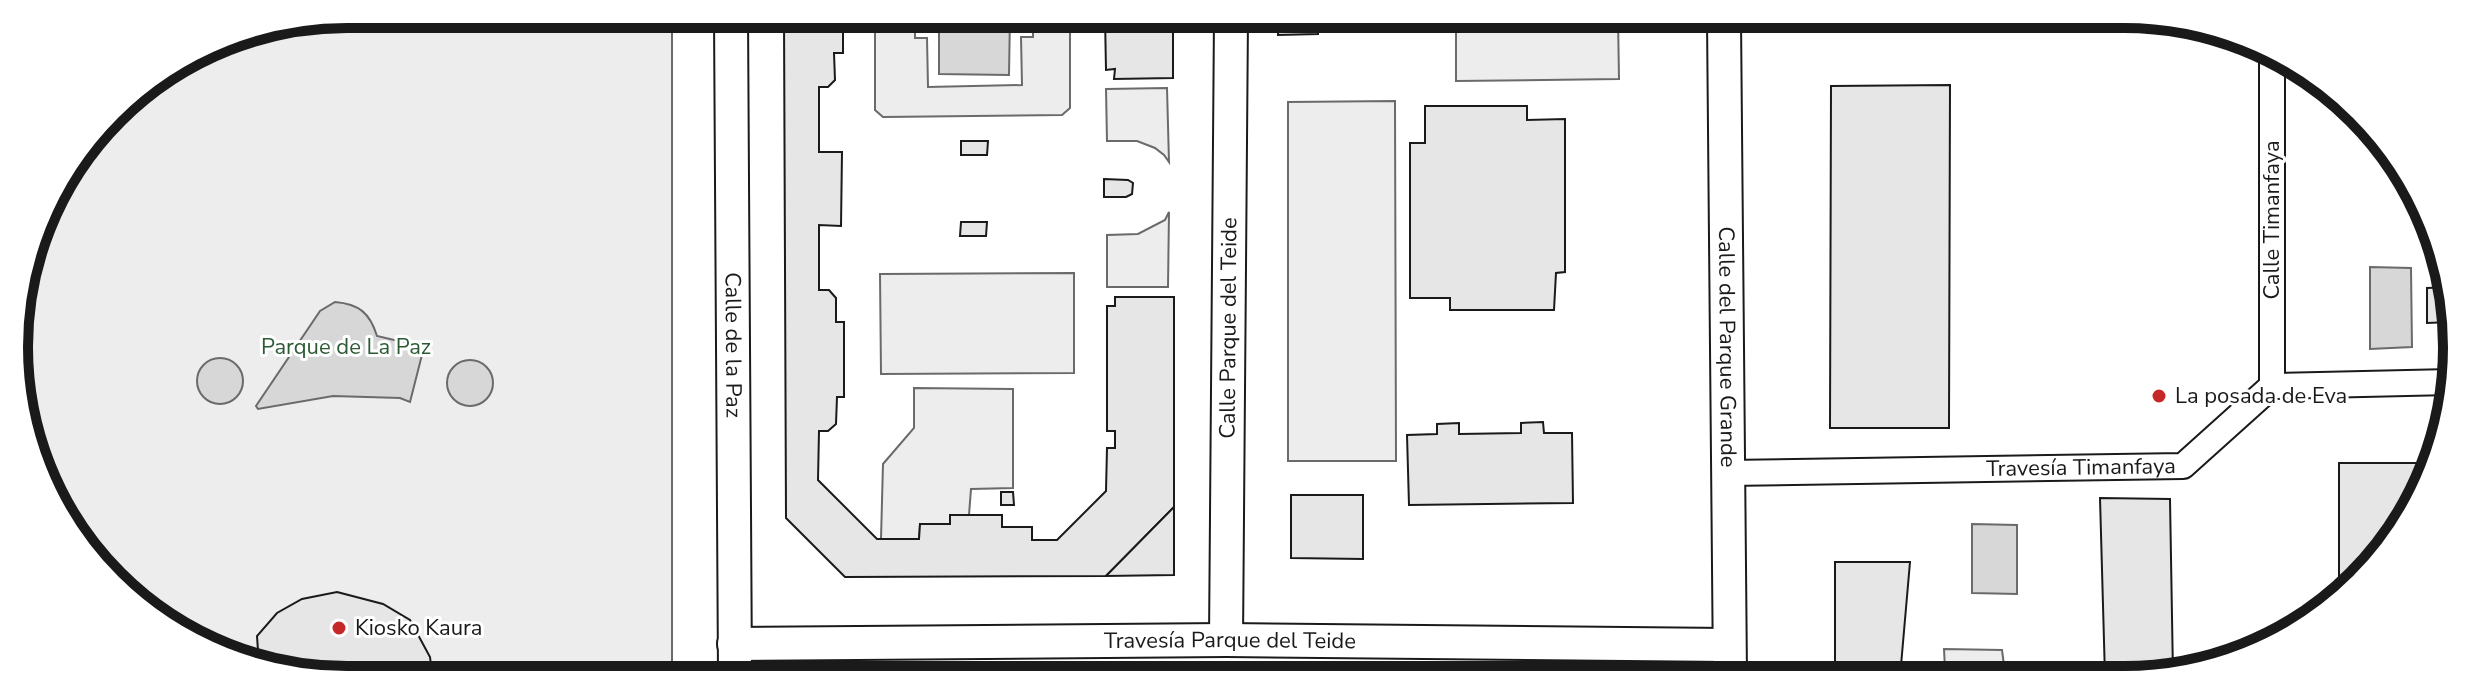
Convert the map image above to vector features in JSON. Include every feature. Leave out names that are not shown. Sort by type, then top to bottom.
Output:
[{"type":"street","name":"Calle de la Paz","points":[[731,28],[734,659]]},
{"type":"street","name":"Calle Parque del Teide","points":[[1226,640],[1231,28]]},
{"type":"street","name":"Calle del Parque Grande","points":[[1724,28],[1729,661]]},
{"type":"street","name":"Calle Timanfaya","points":[[2272,65],[2272,386]]},
{"type":"street","points":[[2272,386],[2441,382]]},
{"type":"street","name":"Travesía Timanfaya","points":[[1727,473],[2183,466],[2272,386]]},
{"type":"street","name":"Travesía Parque del Teide","points":[[734,659],[1226,640],[1729,661]]},
{"type":"shaded area","name":"Parque de La Paz","points":[[347,28],[672,28],[672,666],[347,666],[285,660],[225,642],[187,623],[121,573],[82,524],[52,469],[34,409],[28,347],[34,285],[52,225],[82,170],[121,121],[187,71],[225,52],[285,34]]},
{"type":"shaded area","points":[[875,28],[915,28],[915,38],[927,38],[928,87],[1022,85],[1021,37],[1033,37],[1033,28],[1070,28],[1070,108],[1062,115],[883,117],[875,110]]},
{"type":"shaded area","points":[[939,28],[1010,28],[1009,75],[939,74]]},
{"type":"shaded area","points":[[1456,28],[1618,28],[1619,79],[1456,81]]},
{"type":"shaded area","points":[[1167,88],[1169,162],[1155,148],[1137,141],[1107,141],[1106,89]]},
{"type":"shaded area","points":[[1395,101],[1396,461],[1288,461],[1288,102]]},
{"type":"shaded area","points":[[1169,212],[1168,287],[1107,287],[1107,235],[1138,234],[1165,220]]},
{"type":"shaded area","points":[[2370,267],[2411,268],[2412,347],[2370,349]]},
{"type":"shaded area","points":[[1074,273],[1074,373],[881,374],[880,274]]},
{"type":"shaded area","points":[[335,302],[362,311],[371,321],[377,336],[424,347],[410,402],[400,398],[333,396],[258,409],[256,406],[320,311]]},
{"type":"shaded area","points":[[220,358],[229,359],[236,365],[242,372],[242,390],[236,397],[229,403],[220,404],[211,403],[204,397],[198,390],[197,381],[198,372],[204,365],[211,359]]},
{"type":"shaded area","points":[[470,360],[486,367],[493,383],[486,399],[470,406],[454,399],[447,383],[454,367]]},
{"type":"shaded area","points":[[914,388],[1013,389],[1013,488],[971,489],[969,515],[951,515],[950,524],[920,524],[919,539],[881,539],[883,464],[914,428]]},
{"type":"shaded area","points":[[1972,524],[2017,525],[2017,594],[1972,593]]},
{"type":"shaded area","points":[[1944,649],[2002,650],[2004,666],[1945,666]]},
{"type":"building","points":[[784,28],[843,28],[843,53],[834,53],[835,80],[828,87],[819,87],[819,152],[842,152],[841,226],[819,225],[819,290],[829,290],[836,298],[836,322],[844,322],[844,397],[837,397],[836,424],[828,431],[819,431],[818,480],[877,539],[919,539],[920,524],[950,524],[950,515],[1002,515],[1002,527],[1032,527],[1032,540],[1057,540],[1106,491],[1107,448],[1115,448],[1115,431],[1107,431],[1107,306],[1115,306],[1115,297],[1174,297],[1174,507],[1106,576],[845,577],[786,518]]},
{"type":"building","points":[[1105,28],[1173,28],[1173,78],[1114,79],[1115,69],[1106,70]]},
{"type":"building","points":[[1278,28],[1318,28],[1318,34],[1278,35]]},
{"type":"building","points":[[1950,85],[1949,428],[1830,428],[1831,86]]},
{"type":"building","points":[[1425,106],[1527,106],[1527,120],[1565,119],[1565,272],[1556,273],[1554,310],[1450,310],[1450,298],[1410,298],[1410,143],[1425,143]]},
{"type":"building","points":[[961,141],[988,141],[987,155],[961,155]]},
{"type":"building","points":[[1104,179],[1128,180],[1133,183],[1132,194],[1104,197]]},
{"type":"building","points":[[961,222],[987,222],[986,236],[960,236]]},
{"type":"building","points":[[2427,288],[2437,288],[2442,322],[2427,323]]},
{"type":"building","points":[[1543,422],[1544,433],[1572,433],[1573,503],[1409,505],[1407,435],[1437,434],[1437,424],[1459,423],[1459,434],[1521,433],[1521,423]]},
{"type":"building","points":[[2339,463],[2421,463],[2389,524],[2350,573],[2339,580]]},
{"type":"building","points":[[1001,492],[1013,492],[1014,505],[1001,505]]},
{"type":"building","points":[[1291,495],[1363,495],[1363,559],[1291,558]]},
{"type":"building","points":[[2100,498],[2170,499],[2173,662],[2105,666]]},
{"type":"building","points":[[1174,507],[1174,575],[1106,576]]},
{"type":"building","points":[[1835,562],[1910,562],[1901,666],[1835,666]]},
{"type":"building","name":"Kiosko Kaura","points":[[337,592],[383,604],[410,620],[430,657],[431,666],[326,665],[258,653],[257,636],[277,613],[302,599]]},
{"type":"place","name":"La posada de Eva","points":[[2159,396]]},
{"type":"place","name":"Kiosko Kaura","points":[[339,628]]}]
